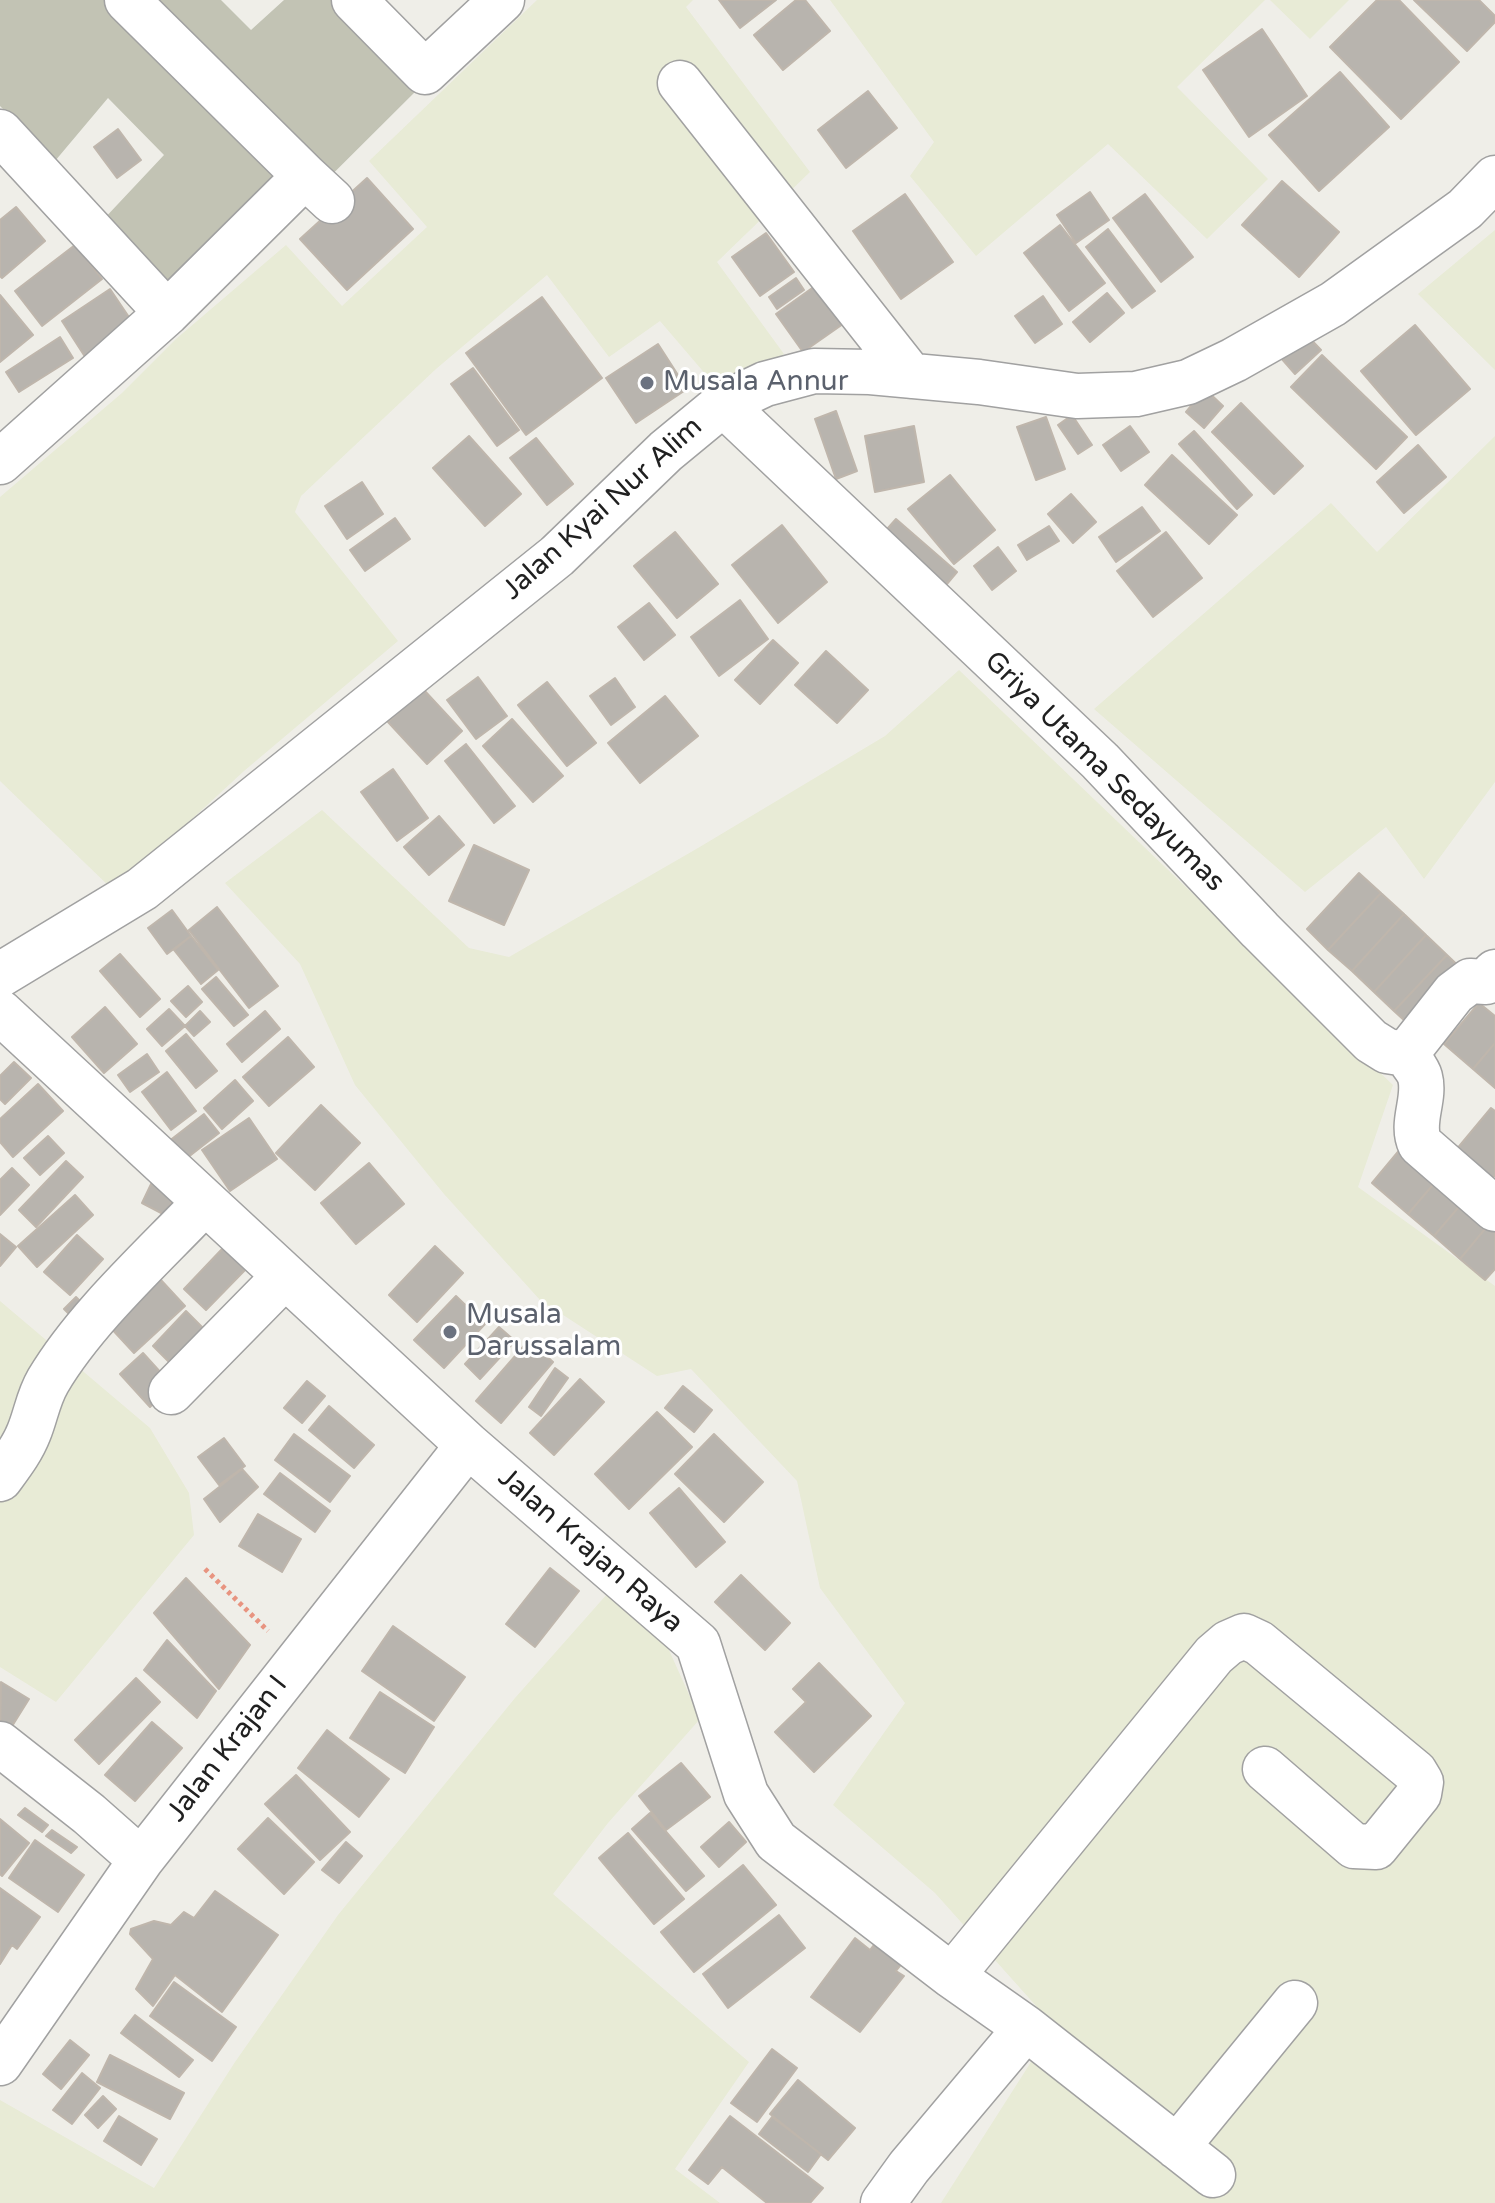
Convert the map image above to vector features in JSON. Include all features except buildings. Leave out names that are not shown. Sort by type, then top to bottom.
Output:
[{"type":"street","points":[[5,447],[318,188],[127,0]]},
{"type":"street","points":[[354,0],[425,72],[502,0]]},
{"type":"street","points":[[680,83],[911,376]]},
{"type":"street","points":[[0,132],[167,313]]},
{"type":"street","name":"Jalan Kyai Nur Alim","points":[[0,975],[153,880],[557,556],[666,451],[723,404],[765,384],[814,371],[870,372],[979,382],[1077,396],[1136,394],[1188,382],[1234,360],[1333,304],[1465,209],[1495,178]]},
{"type":"street","name":"Griya Utama Sedayumas","points":[[723,404],[1100,761],[1260,930],[1371,1041],[1387,1051],[1406,1054]]},
{"type":"street","points":[[1492,981],[1470,981],[1454,993],[1406,1054],[1420,1076],[1422,1097],[1416,1136],[1420,1144],[1495,1209]]},
{"type":"street","name":"Jalan Krajan Raya","points":[[0,1012],[468,1445],[698,1644],[746,1794],[776,1841],[952,1976],[1026,2028],[1213,2175]]},
{"type":"street","points":[[0,1479],[18,1455],[29,1432],[37,1402],[49,1380],[89,1325],[205,1202]]},
{"type":"street","points":[[171,1392],[285,1276]]},
{"type":"street","name":"Jalan Krajan I","points":[[0,2063],[141,1860],[468,1445]]},
{"type":"street","points":[[952,1976],[1214,1655],[1228,1643],[1244,1636],[1259,1643],[1415,1772],[1421,1782],[1419,1794],[1376,1847],[1366,1849],[1354,1846],[1265,1769]]},
{"type":"street","points":[[0,1744],[89,1814],[141,1860]]},
{"type":"street","points":[[1177,2147],[1295,2003]]},
{"type":"street","points":[[883,2203],[909,2167],[1026,2028]]},
{"type":"path","points":[[205,1569],[297,1660]]},
{"type":"shaded area","points":[[0,0],[221,0],[251,30],[284,0],[347,0],[425,82],[189,317],[102,221],[164,155],[108,98],[55,161],[0,106]]},
{"type":"shaded area","points":[[537,0],[693,0],[686,7],[810,172],[717,262],[784,354],[719,390],[660,321],[609,357],[547,275],[436,369],[301,496],[295,512],[398,641],[244,771],[114,891],[0,781],[0,497],[122,393],[176,339],[286,245],[342,306],[427,227],[369,161]]},
{"type":"shaded area","points":[[830,0],[1265,0],[1177,87],[1268,179],[1207,239],[1108,144],[976,256],[910,176],[934,142]]},
{"type":"shaded area","points":[[1270,0],[1349,0],[1310,39]]},
{"type":"shaded area","points":[[1495,230],[1495,370],[1418,294]]},
{"type":"shaded area","points":[[1495,436],[1495,782],[1424,879],[1386,827],[1305,892],[1094,709],[1331,503],[1377,552]]},
{"type":"shaded area","points":[[959,670],[1393,1085],[1358,1187],[1495,1286],[1495,2203],[941,2203],[1054,2026],[935,1893],[833,1805],[905,1703],[820,1588],[797,1481],[691,1369],[657,1376],[540,1300],[444,1194],[355,1085],[300,964],[225,883],[322,810],[469,948],[509,957],[885,736]]},
{"type":"shaded area","points":[[0,1301],[150,1428],[189,1493],[194,1535],[56,1702],[0,1667]]},
{"type":"shaded area","points":[[608,1593],[664,1639],[700,1719],[608,1823],[553,1894],[749,2062],[675,2169],[720,2203],[0,2203],[0,2100],[154,2188],[235,2062],[338,1915],[515,1698]]},
{"type":"place","name":"Musala Annur","points":[[647,383]]},
{"type":"place","name":"Musala Darussalam","points":[[450,1332]]}]
